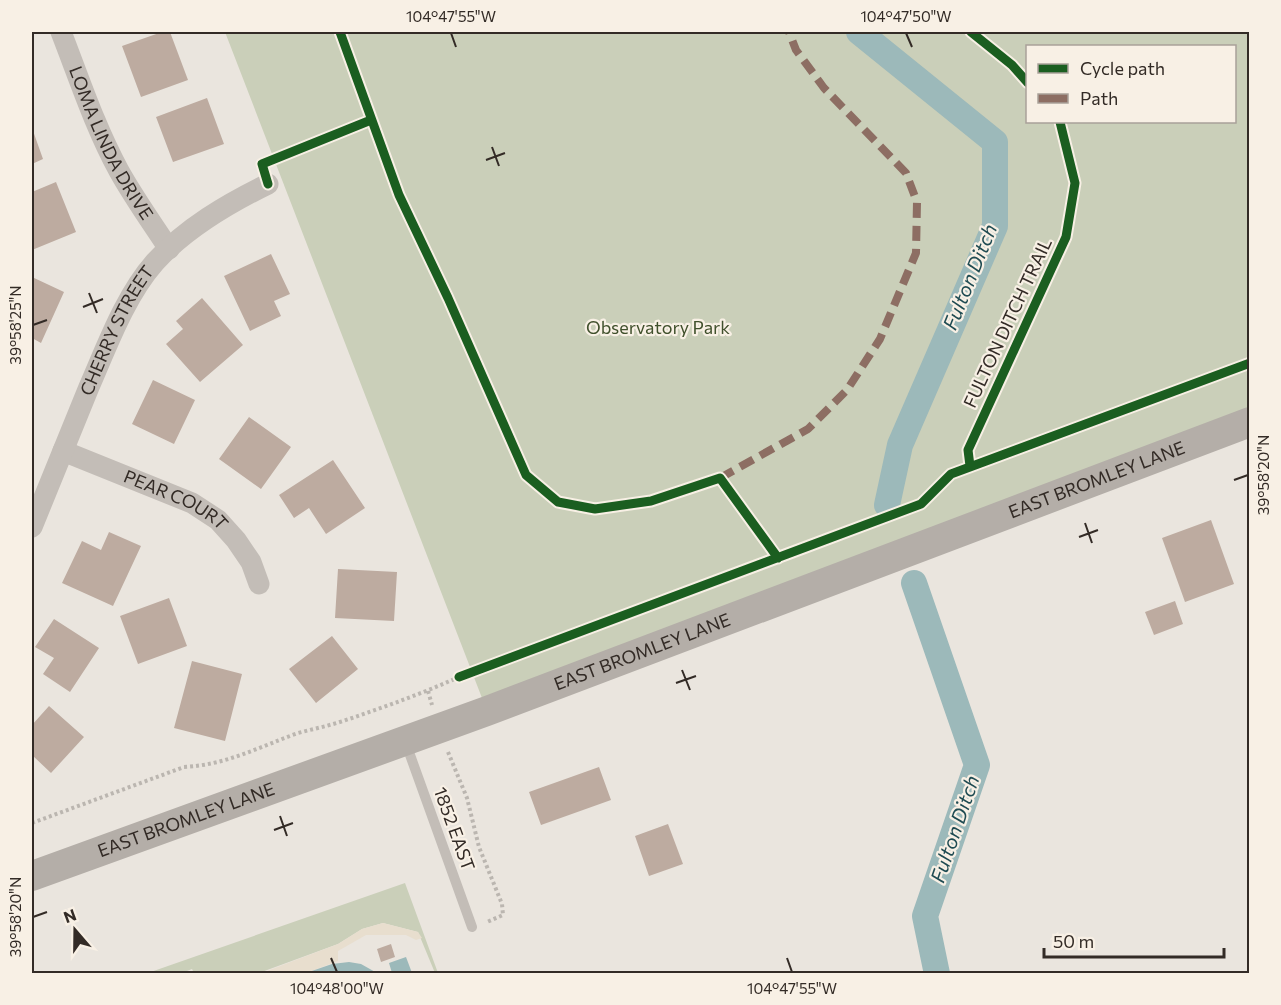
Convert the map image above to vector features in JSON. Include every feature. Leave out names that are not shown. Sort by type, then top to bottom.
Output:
[{"type":"main road","name":"EAST BROMLEY LANE","points":[[32,876],[440,728],[1250,422]]},
{"type":"street","name":"LOMA LINDA DRIVE","points":[[61,32],[100,132],[119,171],[169,249]]},
{"type":"street","name":"CHERRY STREET","points":[[32,527],[113,331],[141,281],[154,263],[195,226],[267,184]]},
{"type":"street","name":"PEAR COURT","points":[[63,452],[192,503],[218,520],[246,554],[259,584]]},
{"type":"lane","name":"1852 EAST","points":[[405,741],[472,927]]},
{"type":"path","points":[[32,822],[184,767],[237,758],[246,752],[428,691],[470,673]]},
{"type":"path","points":[[428,691],[452,764],[466,798],[479,847],[504,911],[500,918],[472,927]]},
{"type":"green space","name":"Observatory Park","points":[[225,32],[1249,32],[1249,422],[487,711]]},
{"type":"green space","points":[[405,883],[438,973],[435,973],[418,932],[383,923],[362,929],[338,944],[259,973],[194,973],[192,969],[182,973],[145,974]]},
{"type":"shaded area","points":[[383,923],[418,932],[422,938],[416,940],[406,935],[366,935],[338,951],[338,961],[306,973],[259,974],[338,944],[362,929]]},
{"type":"water","points":[[406,957],[412,973],[392,973],[389,963]]},
{"type":"water","points":[[349,962],[361,964],[377,973],[306,973],[332,964]]},
{"type":"building","points":[[162,32],[170,32],[188,80],[141,97],[122,46]]},
{"type":"building","points":[[207,98],[224,144],[173,162],[156,117]]},
{"type":"building","points":[[32,128],[43,159],[32,164]]},
{"type":"building","points":[[56,182],[76,232],[32,250],[32,192]]},
{"type":"building","points":[[271,254],[290,294],[274,301],[281,316],[250,331],[224,276]]},
{"type":"building","points":[[32,277],[64,292],[41,343],[32,338]]},
{"type":"building","points":[[202,298],[243,345],[200,382],[166,344],[183,329],[176,321]]},
{"type":"building","points":[[153,380],[195,400],[174,444],[132,424]]},
{"type":"building","points":[[249,417],[291,447],[261,489],[219,459]]},
{"type":"building","points":[[333,460],[365,508],[326,534],[309,508],[294,518],[279,495]]},
{"type":"building","points":[[1211,520],[1234,584],[1185,602],[1162,538]]},
{"type":"building","points":[[109,532],[141,546],[113,606],[62,583],[82,541],[101,550]]},
{"type":"building","points":[[338,569],[397,572],[394,621],[335,618]]},
{"type":"building","points":[[169,598],[187,646],[138,664],[120,616]]},
{"type":"building","points":[[1175,601],[1183,624],[1154,635],[1145,612]]},
{"type":"building","points":[[54,619],[99,648],[70,692],[43,674],[54,658],[35,647]]},
{"type":"building","points":[[332,636],[358,669],[316,703],[289,669]]},
{"type":"building","points":[[192,661],[242,674],[225,741],[174,728]]},
{"type":"building","points":[[49,706],[84,737],[51,773],[32,755],[32,725]]},
{"type":"building","points":[[599,767],[611,800],[541,825],[529,792]]},
{"type":"building","points":[[668,824],[683,864],[649,876],[635,836]]},
{"type":"building","points":[[391,944],[395,957],[381,962],[377,949]]},
{"type":"waterway","name":"Fulton Ditch","points":[[859,32],[995,142],[995,226],[900,445],[887,505]]},
{"type":"waterway","name":"Fulton Ditch","points":[[914,583],[977,765],[925,916],[937,974]]},
{"type":"marked path","points":[[720,478],[808,429],[847,390],[880,339],[916,253],[917,202],[906,173],[824,88],[796,50],[789,32]]},
{"type":"cycle path","points":[[340,32],[399,195],[448,298],[526,475],[558,502],[595,509],[651,501],[720,478],[778,558]]},
{"type":"cycle path","points":[[971,32],[1012,65],[1026,81]]},
{"type":"cycle path","points":[[268,184],[262,164],[371,120]]},
{"type":"cycle path","name":"FULTON DITCH TRAIL","points":[[970,466],[968,450],[1066,237],[1075,183],[1060,123]]},
{"type":"cycle path","points":[[459,677],[921,504],[951,474],[1250,363]]}]
